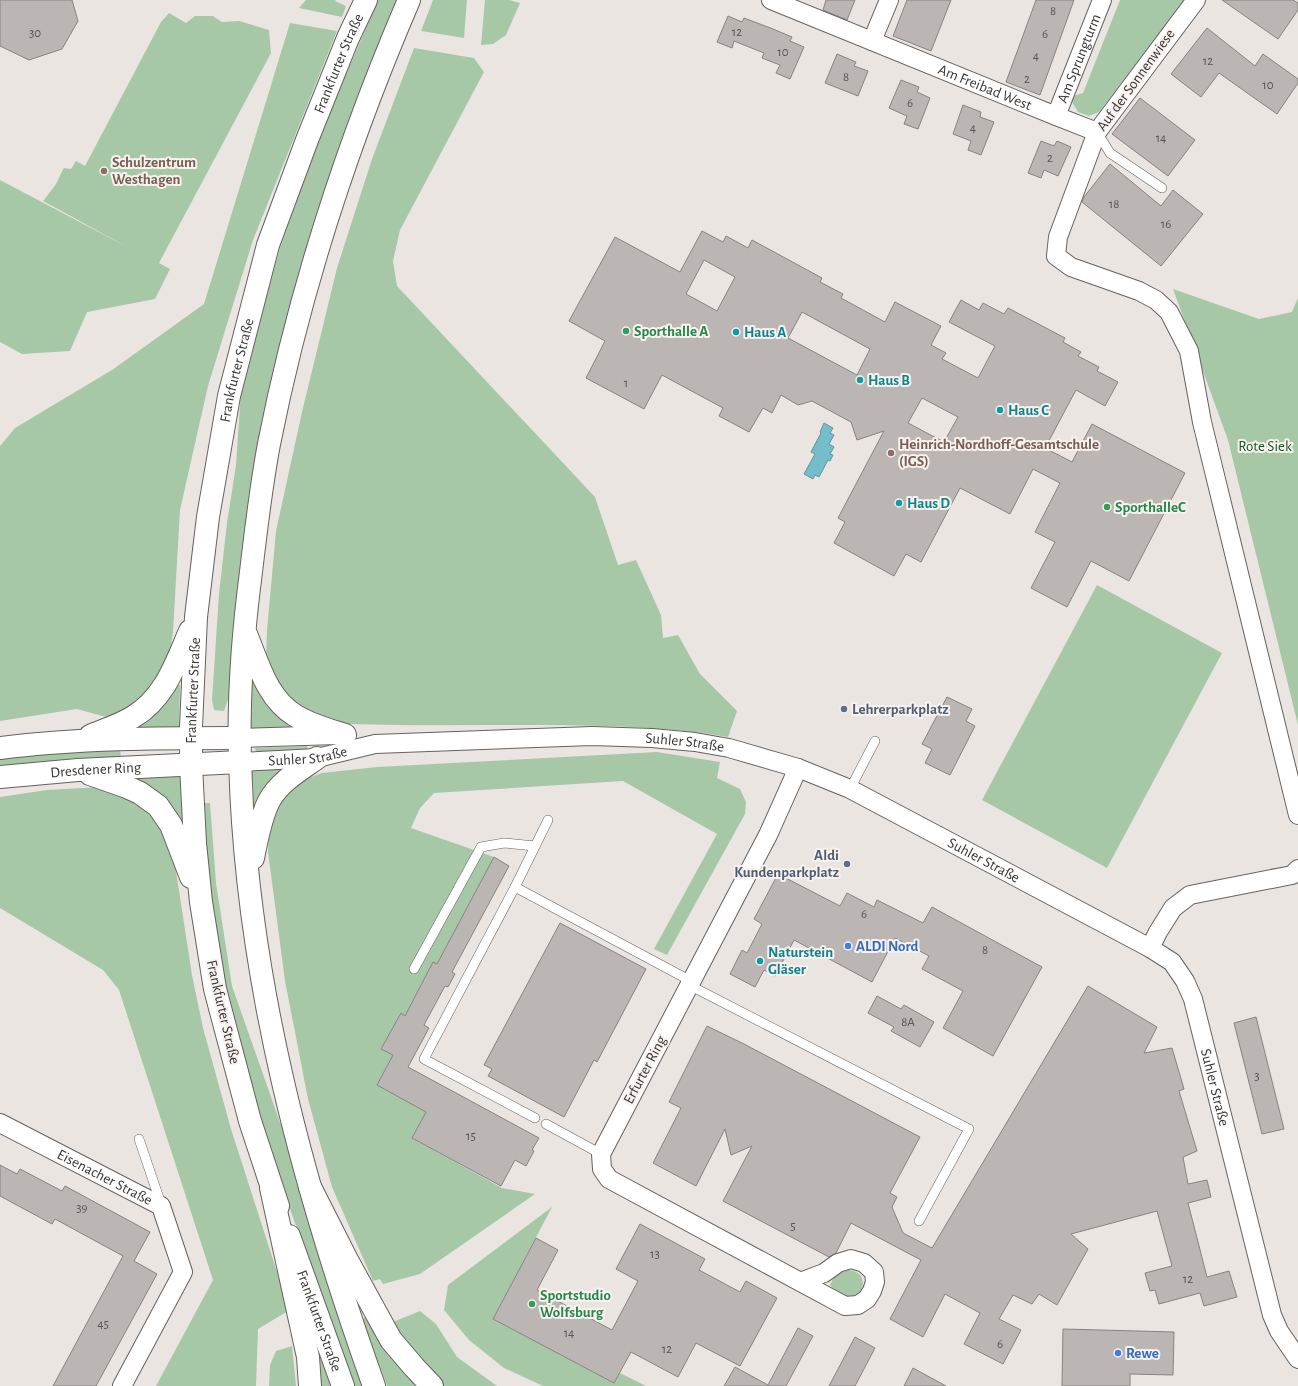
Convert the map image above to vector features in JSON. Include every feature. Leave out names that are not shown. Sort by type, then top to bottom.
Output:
[{"type":"main road","name":"Frankfurter Straße","points":[[344,1386],[272,1188],[250,1121],[216,989],[201,902],[195,843],[191,738],[193,658],[196,617],[208,517],[229,396],[268,245],[307,140],[348,38],[366,0]]},
{"type":"main road","name":"Frankfurter Straße","points":[[374,1386],[344,1301],[310,1187],[286,1096],[265,1000],[248,878],[239,738],[244,628],[256,529],[269,445],[290,353],[314,263],[349,153],[409,0]]},
{"type":"main road","points":[[79,741],[132,717],[146,708],[161,691],[170,676],[196,617]]},
{"type":"main road","points":[[244,628],[268,687],[280,703],[295,716],[315,725],[345,735]]},
{"type":"main road","name":"Dresdener Ring","points":[[0,748],[79,741],[239,738]]},
{"type":"main road","points":[[248,878],[261,821],[270,800],[281,785],[294,773],[317,758]]},
{"type":"main road","name":"Dresdener Ring","points":[[0,777],[78,770],[240,762]]},
{"type":"main road","points":[[78,770],[127,787],[140,793],[158,806],[171,825],[201,902]]},
{"type":"main road","points":[[310,1187],[347,1260],[391,1340],[432,1386]]},
{"type":"main road","points":[[272,1188],[308,1357],[310,1386]]},
{"type":"street","name":"Am Freibad West","points":[[770,0],[1097,132]]},
{"type":"street","points":[[872,41],[889,0]]},
{"type":"street","name":"Am Sprungturm","points":[[1056,116],[1102,0]]},
{"type":"street","name":"Auf der Sonnenwiese","points":[[1196,0],[1097,132],[1058,237],[1056,256],[1071,267],[1139,291],[1156,300],[1169,312],[1189,351],[1202,422],[1298,815]]},
{"type":"street","name":"Suhler Straße","points":[[239,738],[345,735],[375,744]]},
{"type":"street","name":"Suhler Straße","points":[[240,762],[317,758],[375,744],[592,736],[652,738],[696,742],[729,748],[798,768],[850,789],[1150,948],[1172,962],[1185,980],[1193,999],[1272,1315],[1279,1331],[1298,1359]]},
{"type":"street","name":"Erfurter Ring","points":[[601,1154],[768,834],[798,768]]},
{"type":"street","points":[[1150,948],[1173,908],[1190,896],[1292,874],[1298,869]]},
{"type":"street","name":"Eisenacher Straße","points":[[0,1123],[161,1206],[183,1272],[122,1386]]},
{"type":"street","points":[[601,1154],[602,1169],[609,1179],[800,1282],[845,1306],[858,1305],[867,1299],[875,1282],[874,1272],[864,1263],[851,1260],[838,1263],[824,1273],[800,1282]]},
{"type":"lane","points":[[1097,132],[1110,153],[1162,188]]},
{"type":"lane","points":[[850,789],[874,741]]},
{"type":"lane","points":[[535,1118],[424,1059],[516,886],[548,820]]},
{"type":"lane","points":[[414,969],[481,847],[504,843],[535,846]]},
{"type":"lane","points":[[516,886],[690,983],[969,1129],[919,1222]]},
{"type":"lane","points":[[546,1124],[601,1154]]},
{"type":"lane","points":[[139,1139],[161,1206]]},
{"type":"green space","points":[[306,0],[336,0],[335,1],[346,6],[342,17],[299,8]]},
{"type":"green space","points":[[378,0],[398,0],[303,261],[230,694],[224,711],[214,710],[212,700],[219,594],[227,523],[236,465],[241,390],[279,251],[321,133]]},
{"type":"green space","points":[[433,0],[467,0],[464,38],[421,31]]},
{"type":"green space","points":[[485,0],[509,0],[520,3],[506,35],[493,44],[481,45]]},
{"type":"green space","points":[[1120,0],[1185,0],[1099,112],[1089,116],[1078,112],[1072,102],[1073,96],[1083,93]]},
{"type":"green space","name":"Schulzentrum Westhagen","points":[[169,13],[186,23],[195,16],[213,16],[222,22],[239,21],[269,30],[271,53],[159,263],[170,269],[155,299],[87,312],[70,351],[22,354],[0,342],[0,180],[131,249],[43,201],[55,185],[64,168],[71,169],[76,161],[85,166],[161,22]]},
{"type":"green space","points":[[290,23],[337,31],[253,240],[208,386],[180,510],[173,632],[170,652],[156,687],[124,712],[106,717],[77,709],[0,721],[0,446],[15,428],[112,370],[204,304]]},
{"type":"green space","points":[[414,48],[474,58],[484,72],[400,230],[393,261],[397,286],[595,497],[618,565],[636,560],[661,615],[663,638],[678,635],[700,674],[737,711],[728,737],[705,733],[613,726],[348,724],[318,718],[286,699],[266,659],[267,630],[276,531],[302,412],[337,268],[372,159]]},
{"type":"green space","name":"Rote Siek","points":[[1173,289],[1259,319],[1292,312],[1298,298],[1298,725],[1228,440]]},
{"type":"green space","points":[[1097,585],[1222,653],[1107,868],[982,800]]},
{"type":"green space","points":[[252,676],[295,727],[250,728]]},
{"type":"green space","points":[[174,685],[180,685],[179,727],[135,728]]},
{"type":"green space","points":[[307,746],[308,750],[256,752],[255,748]]},
{"type":"green space","points":[[120,749],[121,758],[0,767],[0,757]]},
{"type":"green space","points":[[657,752],[720,762],[717,778],[740,789],[746,802],[745,814],[667,955],[654,949],[717,834],[623,781],[434,793],[420,808],[411,828],[494,857],[437,964],[433,962],[405,1016],[401,1013],[381,1049],[393,1055],[377,1085],[426,1112],[412,1138],[502,1188],[535,1194],[420,1274],[383,1284],[380,1279],[373,1281],[332,1187],[308,1099],[285,981],[268,852],[269,826],[277,805],[290,789],[305,779],[322,773],[377,767]]},
{"type":"green space","points":[[285,769],[253,814],[251,770]]},
{"type":"green space","points":[[181,775],[183,827],[131,777]]},
{"type":"green space","points":[[100,787],[153,810],[172,845],[192,975],[203,1028],[231,1129],[288,1311],[258,1329],[256,1386],[156,1386],[213,1280],[119,990],[103,970],[0,908],[0,797],[47,790]]},
{"type":"green space","points":[[205,803],[210,803],[216,883],[232,986],[283,1131],[305,1207],[365,1386],[355,1386],[265,1137],[225,986],[209,883],[204,823]]},
{"type":"green space","points":[[552,1207],[493,1319],[614,1383],[620,1373],[646,1386],[543,1386],[504,1368],[469,1340],[444,1310],[448,1285]]},
{"type":"green space","points":[[847,1270],[860,1275],[863,1281],[863,1287],[856,1296],[850,1297],[843,1295],[830,1285],[834,1277]]},
{"type":"green space","points":[[420,1311],[436,1324],[457,1357],[497,1386],[444,1386],[438,1381],[400,1335],[393,1322]]},
{"type":"green space","points":[[370,1316],[418,1386],[387,1386],[362,1319]]},
{"type":"green space","points":[[292,1346],[296,1386],[269,1386],[270,1365],[276,1351]]},
{"type":"green space","points":[[316,1352],[319,1352],[332,1386],[318,1386]]},
{"type":"water","points":[[824,423],[833,428],[830,433],[834,435],[829,444],[834,447],[830,454],[833,455],[830,461],[828,460],[819,477],[815,475],[813,479],[804,474],[815,454],[811,452],[821,433],[820,432]]},
{"type":"building","points":[[0,0],[72,0],[78,21],[62,49],[29,60],[0,46]]},
{"type":"building","points":[[826,0],[855,0],[847,20],[823,10]]},
{"type":"building","points":[[907,0],[951,0],[931,51],[893,36]]},
{"type":"building","points":[[1036,0],[1074,0],[1040,95],[1006,82]]},
{"type":"building","points":[[1222,0],[1293,0],[1298,3],[1298,10],[1278,39]]},
{"type":"building","points":[[728,16],[742,22],[744,18],[773,29],[792,37],[790,41],[804,47],[790,79],[776,73],[780,65],[762,58],[764,53],[734,41],[732,48],[717,42]]},
{"type":"building","points":[[1207,28],[1255,66],[1263,54],[1298,79],[1298,83],[1277,114],[1219,73],[1201,97],[1171,74]]},
{"type":"building","points":[[837,54],[856,62],[854,66],[868,71],[858,96],[825,83]]},
{"type":"building","points":[[901,80],[919,87],[917,92],[930,98],[918,129],[904,124],[907,116],[889,108]]},
{"type":"building","points":[[1140,98],[1195,140],[1168,176],[1112,134]]},
{"type":"building","points":[[963,105],[981,112],[980,117],[994,122],[981,155],[968,150],[971,141],[953,134]]},
{"type":"building","points":[[1041,141],[1054,146],[1057,141],[1071,147],[1058,176],[1044,170],[1041,178],[1028,173]]},
{"type":"building","points":[[1110,164],[1161,206],[1173,190],[1203,214],[1161,266],[1082,202],[1084,197]]},
{"type":"building","points":[[702,231],[723,242],[726,236],[748,248],[752,240],[822,278],[820,282],[843,294],[841,298],[885,322],[895,302],[941,326],[931,345],[946,353],[942,359],[978,378],[995,346],[949,322],[961,300],[979,310],[983,303],[1004,314],[1008,308],[1065,338],[1063,342],[1081,352],[1078,356],[1099,367],[1097,371],[1118,382],[1105,406],[1076,390],[1045,448],[1072,462],[1092,424],[1185,473],[1129,581],[1091,561],[1067,607],[1031,588],[1055,542],[1035,532],[1060,483],[1033,469],[1010,514],[960,488],[921,562],[906,554],[894,576],[834,543],[845,522],[838,518],[884,431],[857,440],[851,422],[812,401],[798,405],[781,395],[772,413],[763,408],[749,432],[719,416],[723,408],[662,375],[644,409],[586,378],[605,341],[569,321],[615,237],[680,272]],"holes":[[[704,260],[735,277],[717,311],[686,294]],[[802,312],[870,349],[857,375],[788,338]],[[922,398],[958,417],[944,442],[908,423]]]},
{"type":"building","points":[[947,697],[972,709],[966,721],[975,726],[950,775],[925,763],[932,749],[922,744]]},
{"type":"building","points":[[494,857],[509,866],[452,972],[455,974],[448,987],[445,986],[424,1025],[429,1028],[408,1067],[539,1138],[532,1150],[534,1151],[526,1166],[515,1160],[501,1186],[412,1138],[426,1112],[377,1085],[393,1055],[381,1049],[401,1013],[405,1016],[433,962],[437,964]]},
{"type":"building","points":[[778,874],[840,906],[847,893],[874,907],[877,900],[923,923],[932,907],[1042,967],[993,1056],[943,1028],[963,991],[922,969],[929,956],[895,938],[872,982],[794,940],[775,976],[764,970],[755,987],[730,974],[742,950],[747,953],[762,924],[754,919]]},
{"type":"building","points":[[560,923],[646,969],[597,1062],[594,1060],[564,1117],[488,1076],[492,1069],[484,1065]]},
{"type":"building","points":[[1088,986],[1157,1027],[1144,1053],[1172,1048],[1184,1089],[1179,1091],[1197,1151],[1183,1157],[1188,1184],[1207,1180],[1211,1197],[1188,1203],[1207,1277],[1229,1271],[1237,1297],[1204,1306],[1200,1293],[1159,1304],[1155,1290],[1150,1291],[1145,1273],[1172,1266],[1157,1211],[1071,1234],[1088,1249],[1057,1305],[1039,1294],[1032,1304],[1013,1295],[999,1319],[1021,1330],[1003,1364],[964,1344],[980,1313],[945,1294],[923,1337],[890,1319],[921,1260],[851,1223],[836,1253],[829,1257],[723,1201],[752,1146],[731,1155],[725,1129],[696,1186],[653,1163],[681,1108],[669,1102],[707,1026],[920,1137],[890,1193],[897,1197],[892,1207],[903,1233],[932,1248]]},
{"type":"building","points":[[877,996],[901,1009],[904,1005],[934,1022],[920,1047],[891,1031],[894,1027],[868,1013]]},
{"type":"building","points":[[1256,1017],[1284,1129],[1262,1134],[1234,1023]]},
{"type":"building","points":[[0,1165],[17,1174],[20,1169],[62,1191],[65,1186],[150,1232],[134,1261],[157,1274],[96,1386],[53,1386],[123,1256],[55,1219],[52,1224],[0,1196]]},
{"type":"building","points":[[640,1224],[705,1259],[699,1270],[740,1292],[746,1281],[777,1298],[740,1366],[696,1343],[678,1377],[631,1352],[614,1383],[493,1319],[536,1238],[558,1250],[537,1290],[612,1330],[638,1281],[616,1269]]},
{"type":"building","points":[[798,1328],[813,1336],[786,1386],[724,1386],[735,1367],[768,1385]]},
{"type":"building","name":"Rewe","points":[[1063,1329],[1174,1332],[1173,1375],[1130,1374],[1130,1386],[1062,1386]]},
{"type":"building","points":[[855,1337],[875,1348],[855,1386],[829,1386]]},
{"type":"building","points":[[913,1368],[946,1386],[904,1386]]},
{"type":"place","name":"Schulzentrum Westhagen","points":[[104,171]]},
{"type":"place","name":"Sporthalle A","points":[[626,331]]},
{"type":"place","name":"Haus A","points":[[736,332]]},
{"type":"place","name":"Haus B","points":[[860,380]]},
{"type":"place","name":"Haus C","points":[[1000,410]]},
{"type":"place","name":"Heinrich-Nordhoff-Gesamtschule (IGS)","points":[[891,453]]},
{"type":"place","name":"Haus D","points":[[899,503]]},
{"type":"place","name":"SporthalleC","points":[[1107,507]]},
{"type":"place","name":"Lehrerparkplatz","points":[[844,709]]},
{"type":"place","name":"Aldi Kundenparkplatz","points":[[847,864]]},
{"type":"place","name":"ALDI Nord","points":[[848,946]]},
{"type":"place","name":"Naturstein Gläser","points":[[760,961]]},
{"type":"place","name":"Sportstudio Wolfsburg","points":[[532,1304]]},
{"type":"place","name":"Rewe","points":[[1118,1353]]}]
